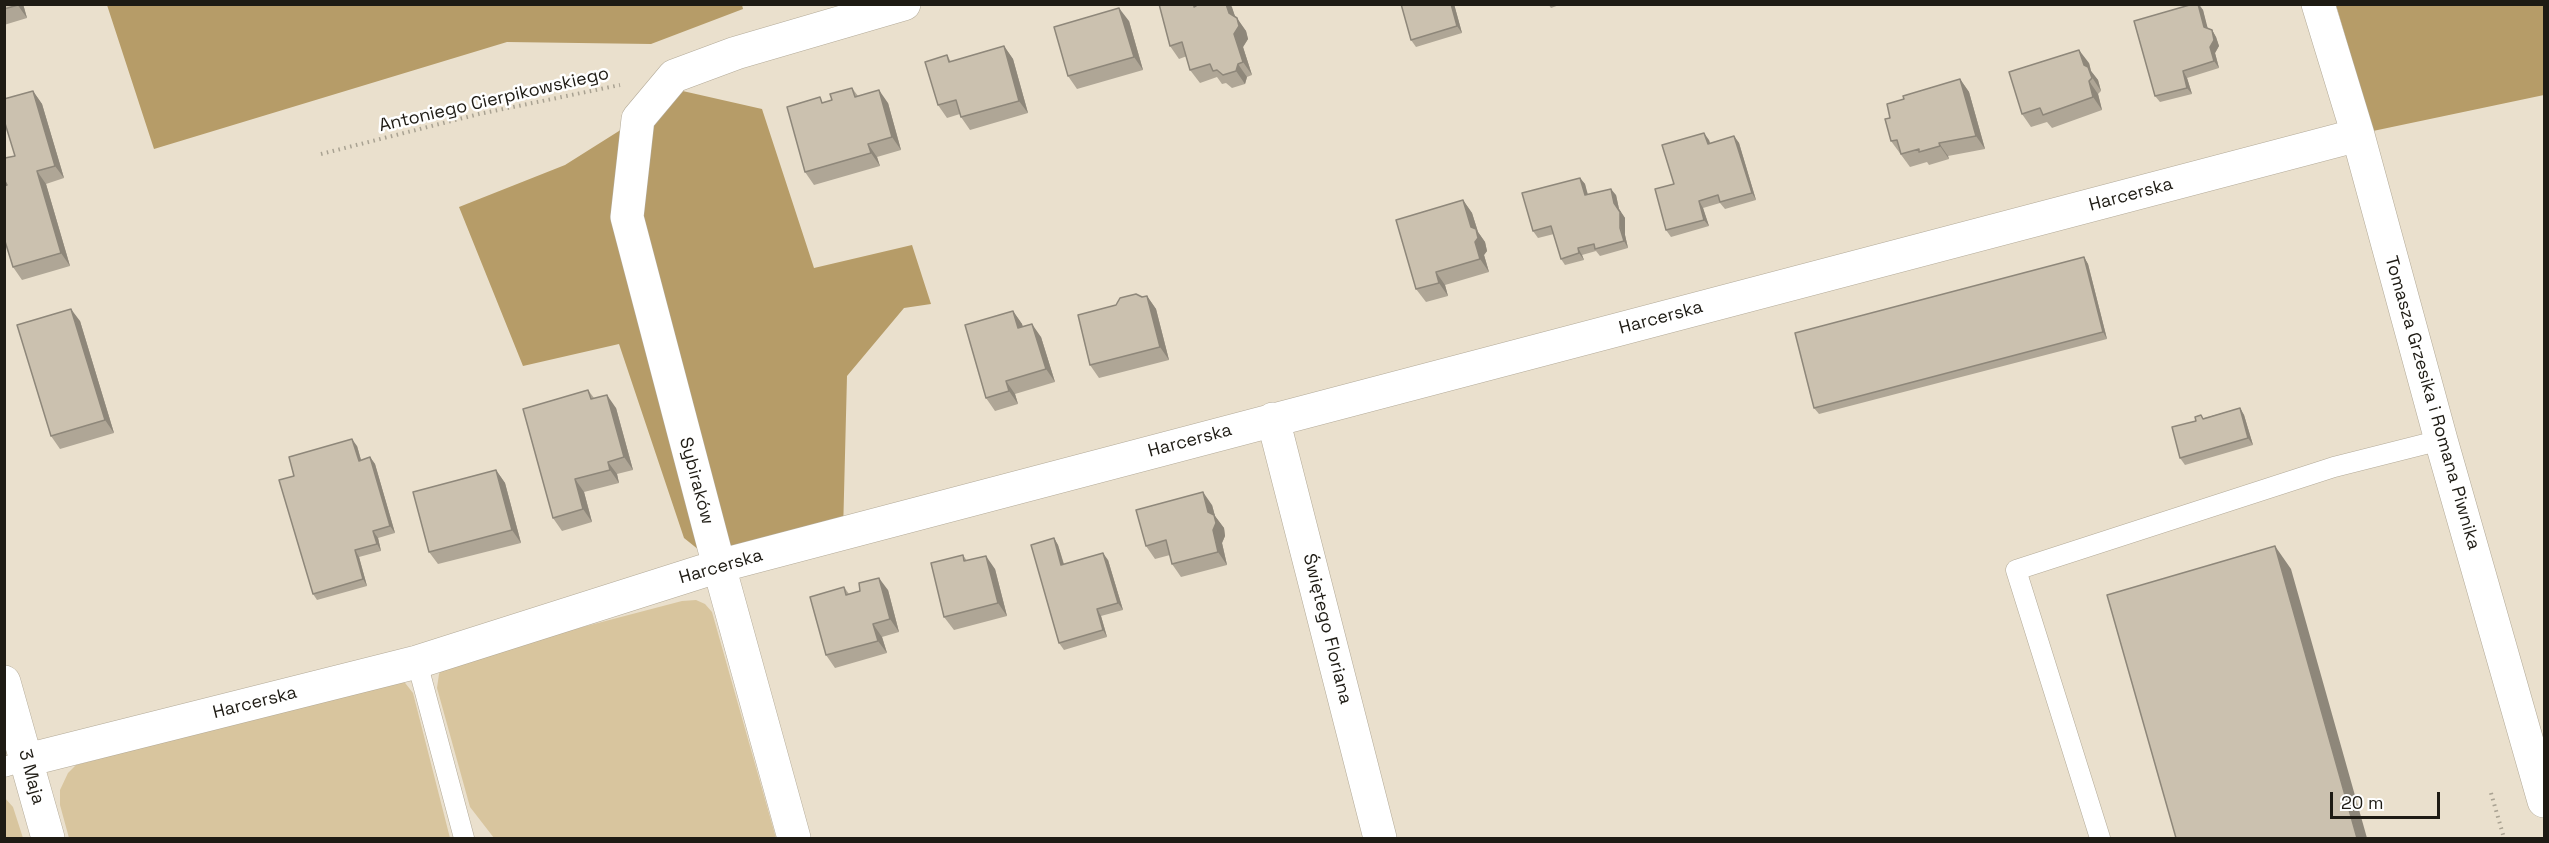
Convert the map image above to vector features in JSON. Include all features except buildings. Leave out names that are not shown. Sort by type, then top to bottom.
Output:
[{"type":"street","points":[[674,76],[736,53],[904,4]]},
{"type":"street","name":"Tomasza Grzesika i Romana Piwnika","points":[[2318,4],[2358,135],[2441,440],[2544,801]]},
{"type":"street","name":"Sybiraków","points":[[674,76],[638,119],[627,217],[794,838]]},
{"type":"street","name":"Harcerska","points":[[16,764],[417,662],[719,566],[2358,135]]},
{"type":"street","name":"Świętego Floriana","points":[[1273,419],[1380,838]]},
{"type":"street","name":"3 Maja","points":[[4,682],[16,764],[48,838]]},
{"type":"lane","points":[[2100,838],[2016,570],[2334,467],[2441,440]]},
{"type":"lane","points":[[417,662],[464,838]]},
{"type":"path","name":"Antoniego Cierpikowskiego","points":[[321,154],[479,114],[674,76]]},
{"type":"path","points":[[2491,793],[2504,838]]},
{"type":"shaded area","points":[[107,5],[742,5],[743,9],[651,44],[507,42],[154,149]]},
{"type":"shaded area","points":[[2336,5],[2544,5],[2544,95],[2373,131]]},
{"type":"shaded area","points":[[665,87],[762,109],[814,268],[912,245],[931,304],[904,308],[847,376],[843,533],[719,566],[684,538],[619,344],[523,366],[459,207],[565,165],[638,119]]},
{"type":"shaded area","points":[[696,600],[705,604],[712,612],[776,838],[494,838],[470,807],[437,688],[439,674],[445,663],[682,601]]},
{"type":"shaded area","points":[[402,679],[413,693],[450,838],[69,838],[60,805],[60,790],[68,773],[76,765]]},
{"type":"shaded area","points":[[4,797],[13,807],[23,838],[6,838]]}]
